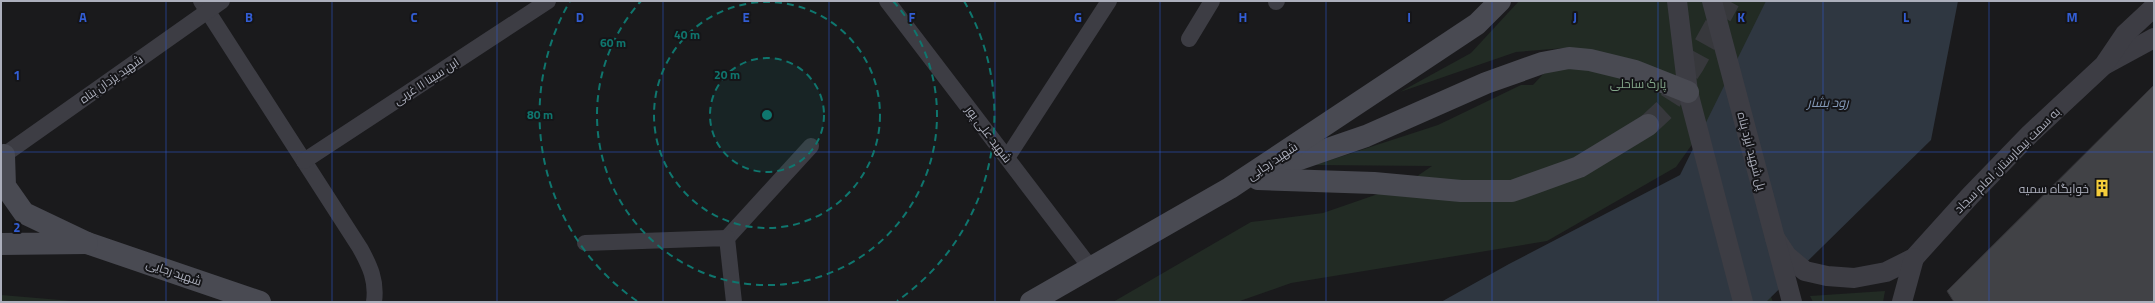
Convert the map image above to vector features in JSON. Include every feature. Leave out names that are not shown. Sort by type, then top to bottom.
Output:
[{"type":"main road","name":"شهید رجایی","points":[[1031,302],[1245,178],[1477,24],[1500,1]]},
{"type":"main road","points":[[1245,178],[1366,136],[1486,83],[1542,63],[1569,58],[1590,60],[1635,71],[1690,99]]},
{"type":"main road","points":[[1245,178],[1374,183],[1461,191],[1512,191],[1579,167],[1648,125]]},
{"type":"main road","points":[[3,157],[5,186],[24,213],[87,243]]},
{"type":"main road","name":"شهید رجایی","points":[[87,243],[260,302]]},
{"type":"main road","points":[[1,244],[87,243]]},
{"type":"street","name":"شهید یزدان پناه","points":[[3,157],[204,6],[222,1]]},
{"type":"street","name":"ابن سینا ۱۱ غربی","points":[[304,161],[548,1]]},
{"type":"street","name":"شهید علی پور","points":[[887,1],[1090,267]]},
{"type":"street","points":[[1007,158],[1109,1]]},
{"type":"street","points":[[1189,39],[1212,1]]},
{"type":"street","points":[[1677,1],[1690,99],[1743,302]]},
{"type":"street","name":"پل شهید ایزد پناه","points":[[1712,1],[1792,302]]},
{"type":"street","points":[[204,6],[360,248],[372,271],[376,290],[374,302]]},
{"type":"street","points":[[2104,65],[2125,34],[2154,7]]},
{"type":"street","points":[[2104,65],[2154,38]]},
{"type":"street","name":"به سمت بیمارستان امام سجاد","points":[[1914,258],[1970,196],[2030,134],[2104,65]]},
{"type":"street","points":[[585,243],[727,238],[811,146]]},
{"type":"street","points":[[727,238],[734,302]]},
{"type":"street","points":[[1775,238],[1787,256],[1805,270],[1827,276],[1854,278],[1886,272],[1914,258]]},
{"type":"street","points":[[1902,302],[1914,258]]},
{"type":"green space","name":"پارک ساحلی","points":[[1519,1],[1784,1],[1762,274],[1773,302],[1762,302],[1703,129],[1676,167],[1547,241],[1291,283],[1237,302],[1113,302],[1251,222],[1323,213],[1404,185],[1432,166],[1315,165],[1438,125],[1521,85],[1533,85],[1560,56],[1565,48],[1516,52],[1400,92],[1471,53]]},
{"type":"green space","points":[[1885,291],[1883,302],[1813,302],[1810,296]]},
{"type":"green space","points":[[1,295],[84,302],[1,302]]},
{"type":"water","name":"رود بشار","points":[[1766,1],[1958,1],[1931,140],[1766,302],[1441,302],[1509,264],[1680,175]]},
{"type":"building","name":"خوابگاه سمیه","points":[[2154,85],[2154,302],[1954,302],[1947,291]]},
{"type":"tunnel","points":[[1648,125],[1665,109],[1694,64],[1729,1]]},
{"type":"place","name":"خوابگاه سمیه","points":[[2102,188]]}]
